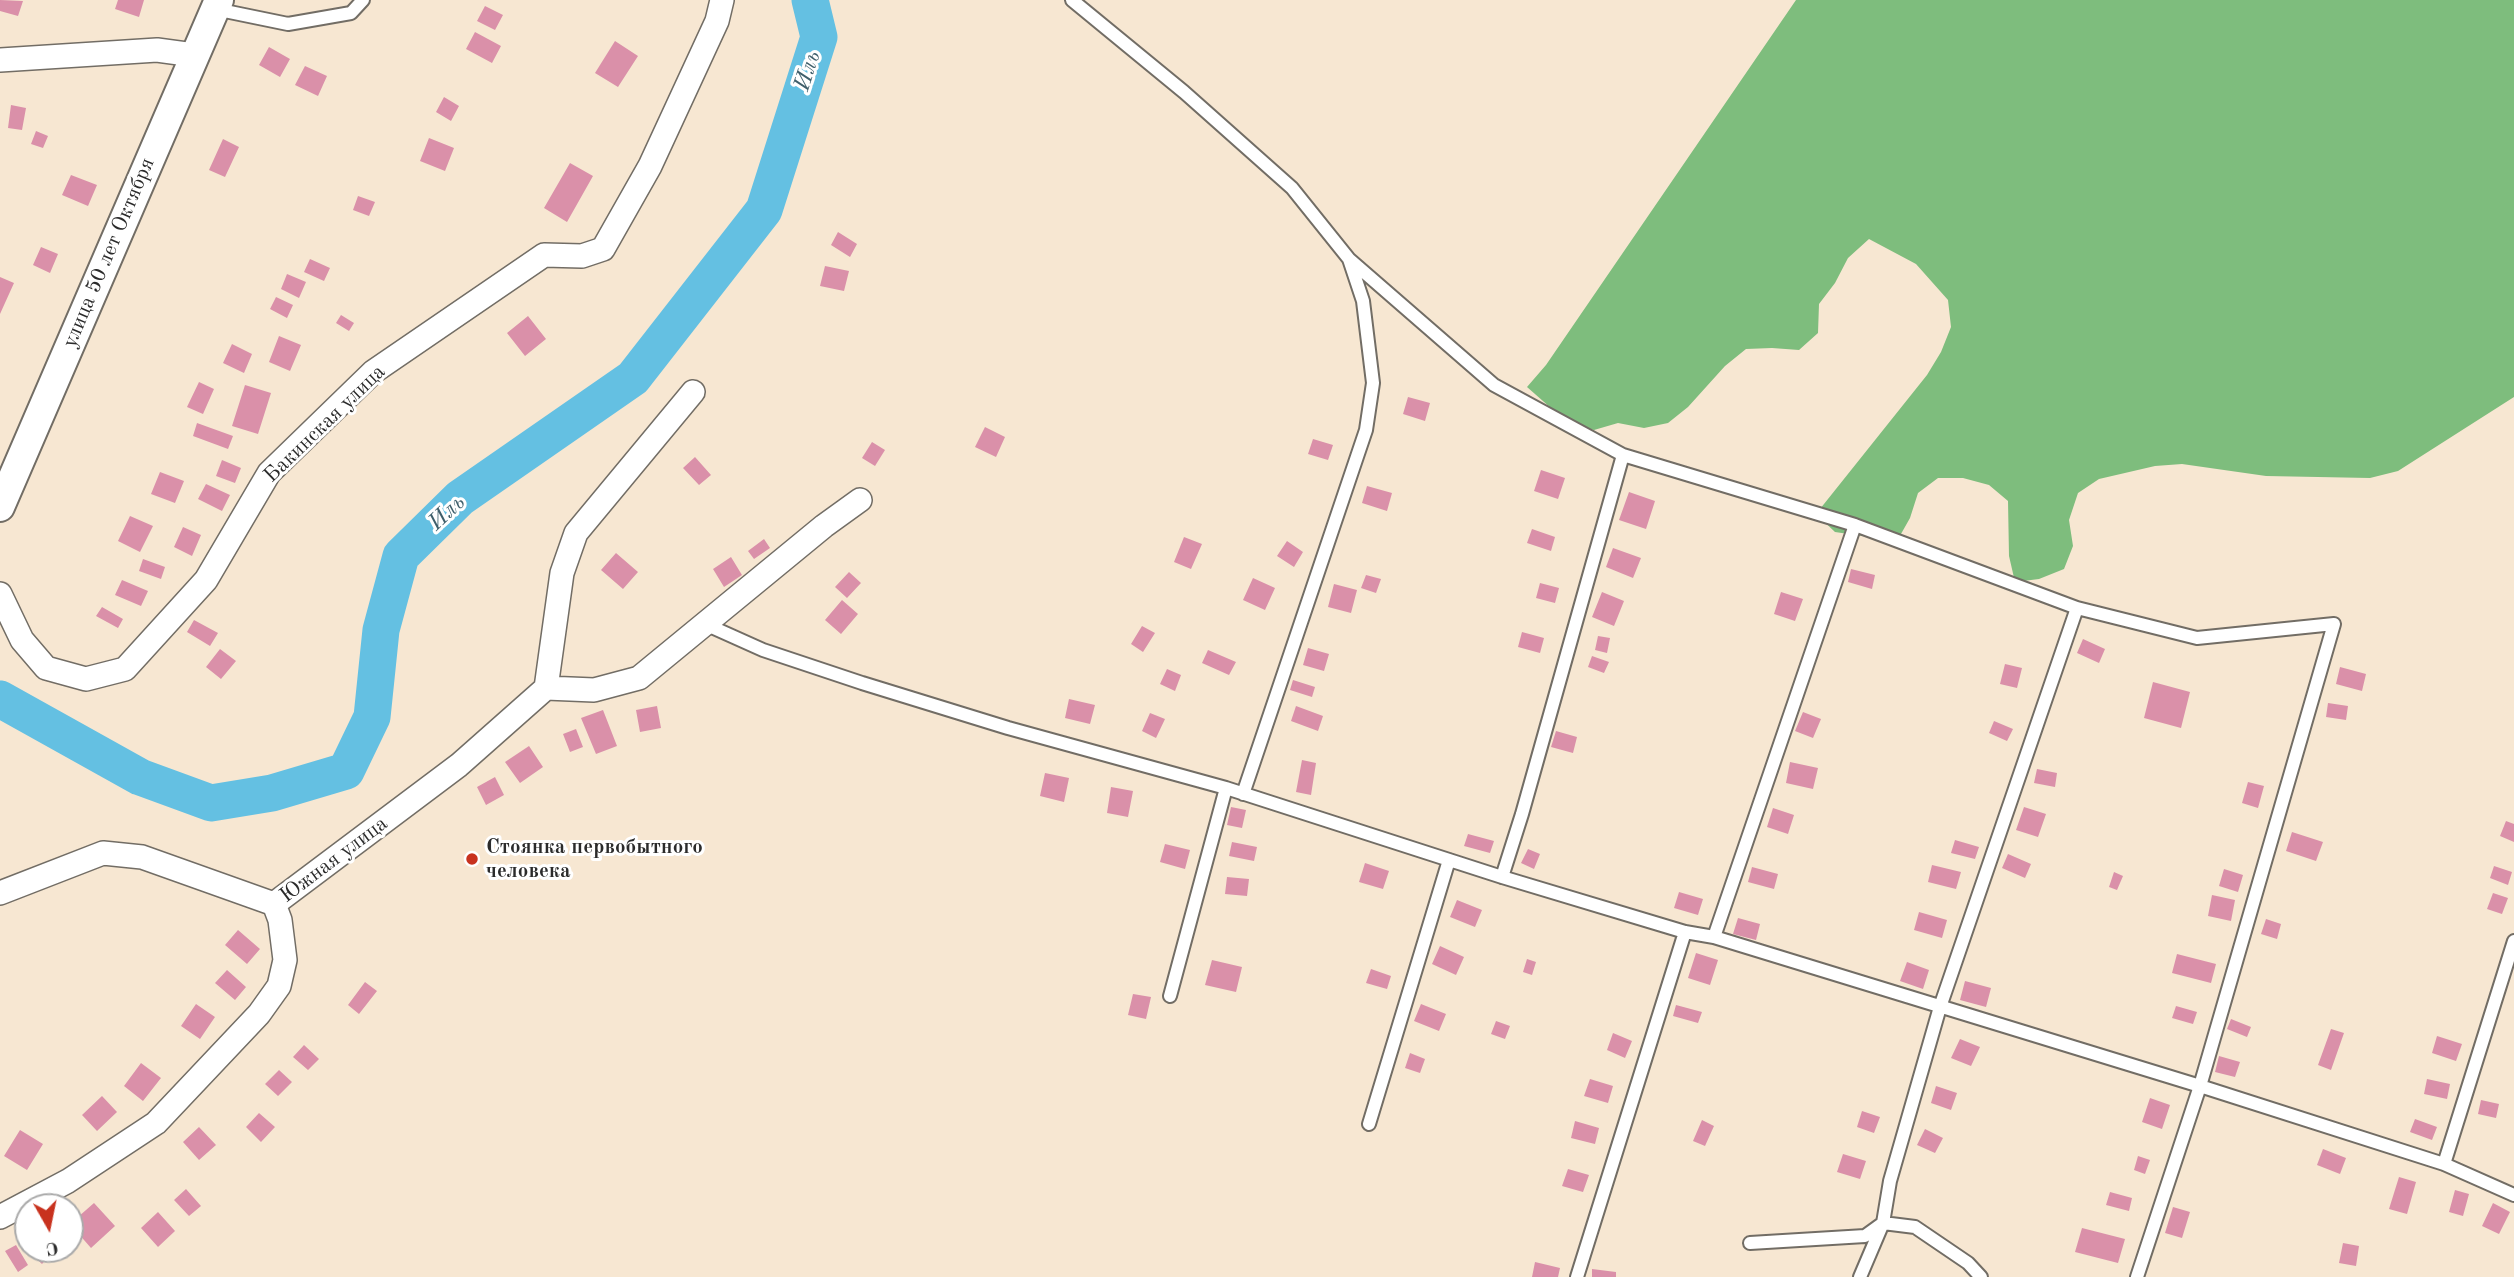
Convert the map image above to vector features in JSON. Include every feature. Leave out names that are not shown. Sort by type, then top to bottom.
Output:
[{"type":"street","name":"Бакинская улица","points":[[0,594],[22,640],[46,667],[86,679],[125,669],[206,580],[268,474],[373,372],[544,255],[582,257],[603,249],[650,166],[717,21],[722,0]]},
{"type":"street","name":"улица 50 лет Октября","points":[[0,507],[217,5]]},
{"type":"street","points":[[0,60],[157,50],[194,55]]},
{"type":"street","points":[[693,391],[576,533],[562,573],[546,688],[594,690],[639,678],[824,526],[860,500]]},
{"type":"street","name":"Южная улица","points":[[0,1217],[68,1181],[156,1123],[260,1014],[279,986],[285,960],[281,920],[274,904],[460,765],[546,688]]},
{"type":"street","points":[[0,892],[103,853],[142,857],[274,904]]},
{"type":"lane","points":[[217,5],[288,24],[351,13],[363,0]]},
{"type":"lane","points":[[1072,0],[1184,92],[1292,188],[1349,259],[1494,385],[1623,455],[1855,525],[2077,608],[2197,638],[2334,624],[2200,1086],[2137,1277]]},
{"type":"lane","points":[[1243,794],[1366,430],[1373,383],[1363,301],[1349,259]]},
{"type":"lane","points":[[1502,877],[1623,455]]},
{"type":"lane","points":[[1714,937],[1855,525]]},
{"type":"lane","points":[[1860,1277],[1883,1223],[1890,1181],[1940,1007],[2077,608]]},
{"type":"lane","points":[[705,624],[763,650],[862,683],[1008,728],[1226,788],[1502,877],[1685,932],[1714,937],[2200,1086],[2444,1164],[2514,1195]]},
{"type":"lane","points":[[1170,996],[1226,788]]},
{"type":"lane","points":[[1369,1124],[1449,860]]},
{"type":"lane","points":[[1577,1277],[1685,932]]},
{"type":"lane","points":[[2444,1164],[2514,941]]},
{"type":"lane","points":[[1750,1243],[1865,1236],[1883,1223],[1915,1227],[1968,1263],[1981,1277]]},
{"type":"green space","points":[[1796,0],[2514,0],[2514,397],[2398,471],[2370,478],[2266,476],[2182,464],[2155,466],[2099,479],[2078,493],[2069,520],[2073,546],[2064,569],[2039,579],[2015,582],[2009,556],[2008,501],[1989,485],[1963,478],[1938,478],[1918,493],[1910,518],[1897,541],[1835,532],[1816,514],[1927,375],[1941,352],[1951,327],[1948,300],[1916,264],[1869,239],[1848,258],[1835,283],[1819,304],[1818,333],[1799,350],[1746,349],[1725,366],[1688,407],[1668,423],[1644,428],[1618,423],[1594,430],[1568,423],[1527,387],[1546,365]]},
{"type":"building","points":[[0,0],[23,1],[18,16],[0,11]]},
{"type":"building","points":[[118,0],[144,0],[139,17],[115,9]]},
{"type":"building","points":[[485,6],[503,15],[495,30],[477,21]]},
{"type":"building","points":[[475,32],[501,46],[492,63],[466,49]]},
{"type":"building","points":[[615,41],[638,56],[618,87],[595,73]]},
{"type":"building","points":[[269,47],[290,59],[280,77],[259,65]]},
{"type":"building","points":[[305,66],[327,76],[318,96],[295,85]]},
{"type":"building","points":[[444,97],[459,106],[451,121],[436,112]]},
{"type":"building","points":[[11,105],[26,108],[22,130],[8,128]]},
{"type":"building","points":[[36,131],[48,136],[43,148],[31,144]]},
{"type":"building","points":[[429,138],[454,148],[445,171],[420,161]]},
{"type":"building","points":[[223,139],[239,147],[225,177],[209,170]]},
{"type":"building","points":[[570,163],[593,176],[567,222],[544,208]]},
{"type":"building","points":[[71,175],[97,185],[88,206],[62,195]]},
{"type":"building","points":[[358,196],[375,202],[369,216],[353,210]]},
{"type":"building","points":[[838,232],[857,244],[850,257],[831,245]]},
{"type":"building","points":[[41,247],[58,254],[50,273],[33,265]]},
{"type":"building","points":[[310,259],[330,268],[324,281],[304,272]]},
{"type":"building","points":[[825,266],[849,271],[844,291],[820,286]]},
{"type":"building","points":[[287,274],[306,282],[299,298],[281,289]]},
{"type":"building","points":[[0,277],[14,283],[0,314]]},
{"type":"building","points":[[276,297],[293,305],[287,318],[270,309]]},
{"type":"building","points":[[341,315],[354,323],[349,331],[336,323]]},
{"type":"building","points":[[528,316],[546,339],[525,356],[507,333]]},
{"type":"building","points":[[279,336],[301,345],[290,371],[269,362]]},
{"type":"building","points":[[232,344],[252,354],[244,373],[223,363]]},
{"type":"building","points":[[199,382],[214,389],[203,414],[187,407]]},
{"type":"building","points":[[245,385],[271,393],[258,434],[232,426]]},
{"type":"building","points":[[1408,397],[1430,403],[1425,421],[1403,414]]},
{"type":"building","points":[[197,423],[233,436],[228,449],[193,436]]},
{"type":"building","points":[[985,427],[1005,437],[996,457],[975,447]]},
{"type":"building","points":[[1313,439],[1333,445],[1328,460],[1308,454]]},
{"type":"building","points":[[872,442],[885,450],[875,466],[862,458]]},
{"type":"building","points":[[695,457],[711,475],[699,485],[683,468]]},
{"type":"building","points":[[222,460],[241,468],[235,483],[216,476]]},
{"type":"building","points":[[1541,470],[1565,478],[1558,499],[1534,491]]},
{"type":"building","points":[[160,472],[184,481],[175,503],[151,494]]},
{"type":"building","points":[[206,484],[230,495],[222,511],[198,499]]},
{"type":"building","points":[[1367,486],[1392,493],[1387,511],[1362,503]]},
{"type":"building","points":[[1629,492],[1655,501],[1646,529],[1619,520]]},
{"type":"building","points":[[130,516],[153,526],[140,552],[118,541]]},
{"type":"building","points":[[183,527],[201,535],[192,556],[174,547]]},
{"type":"building","points":[[1532,529],[1555,537],[1551,551],[1527,543]]},
{"type":"building","points":[[1184,537],[1202,544],[1191,569],[1174,562]]},
{"type":"building","points":[[764,539],[770,548],[754,559],[748,551]]},
{"type":"building","points":[[1287,541],[1303,552],[1294,567],[1277,556]]},
{"type":"building","points":[[1613,548],[1641,558],[1633,578],[1606,567]]},
{"type":"building","points":[[616,553],[638,572],[623,589],[601,570]]},
{"type":"building","points":[[731,557],[742,575],[724,587],[713,569]]},
{"type":"building","points":[[143,559],[165,567],[161,579],[139,571]]},
{"type":"building","points":[[1851,569],[1875,575],[1872,589],[1848,582]]},
{"type":"building","points":[[849,572],[861,583],[847,598],[835,587]]},
{"type":"building","points":[[1366,575],[1381,579],[1376,593],[1361,588]]},
{"type":"building","points":[[1253,578],[1275,588],[1265,610],[1243,600]]},
{"type":"building","points":[[122,580],[148,591],[141,606],[115,595]]},
{"type":"building","points":[[1540,583],[1559,588],[1555,603],[1536,598]]},
{"type":"building","points":[[1334,584],[1357,590],[1351,613],[1328,607]]},
{"type":"building","points":[[1602,592],[1624,601],[1614,626],[1592,617]]},
{"type":"building","points":[[1781,592],[1803,599],[1795,621],[1774,614]]},
{"type":"building","points":[[842,600],[858,614],[841,634],[825,620]]},
{"type":"building","points":[[102,607],[123,619],[118,628],[96,616]]},
{"type":"building","points":[[194,620],[218,633],[210,646],[187,632]]},
{"type":"building","points":[[1142,626],[1155,633],[1143,652],[1131,644]]},
{"type":"building","points":[[1522,632],[1544,638],[1540,653],[1518,647]]},
{"type":"building","points":[[1598,636],[1610,638],[1607,653],[1595,650]]},
{"type":"building","points":[[2083,639],[2105,649],[2099,663],[2077,653]]},
{"type":"building","points":[[1308,648],[1329,654],[1324,671],[1303,665]]},
{"type":"building","points":[[220,649],[236,661],[221,679],[206,667]]},
{"type":"building","points":[[1208,650],[1236,662],[1229,675],[1202,663]]},
{"type":"building","points":[[1592,656],[1609,662],[1604,673],[1588,667]]},
{"type":"building","points":[[2005,664],[2022,668],[2017,688],[2000,684]]},
{"type":"building","points":[[2340,667],[2366,674],[2362,691],[2336,684]]},
{"type":"building","points":[[1167,669],[1181,675],[1175,691],[1160,684]]},
{"type":"building","points":[[1293,680],[1315,687],[1312,697],[1290,690]]},
{"type":"building","points":[[2153,682],[2190,692],[2181,728],[2144,718]]},
{"type":"building","points":[[1069,699],[1095,705],[1090,724],[1065,718]]},
{"type":"building","points":[[2328,703],[2348,706],[2346,720],[2326,717]]},
{"type":"building","points":[[657,706],[661,728],[640,732],[636,710]]},
{"type":"building","points":[[1296,706],[1323,716],[1318,731],[1291,721]]},
{"type":"building","points":[[603,710],[617,746],[596,754],[581,718]]},
{"type":"building","points":[[1803,712],[1821,719],[1813,738],[1795,731]]},
{"type":"building","points":[[1150,713],[1165,719],[1156,738],[1142,731]]},
{"type":"building","points":[[1994,721],[2013,729],[2007,741],[1989,733]]},
{"type":"building","points":[[576,729],[583,747],[570,752],[563,734]]},
{"type":"building","points":[[1556,731],[1577,737],[1573,753],[1551,747]]},
{"type":"building","points":[[529,746],[543,767],[520,783],[505,762]]},
{"type":"building","points":[[1302,760],[1316,763],[1311,795],[1296,792]]},
{"type":"building","points":[[1790,762],[1818,768],[1813,789],[1786,783]]},
{"type":"building","points":[[2037,769],[2057,773],[2055,787],[2034,783]]},
{"type":"building","points":[[1045,773],[1069,778],[1064,802],[1040,796]]},
{"type":"building","points":[[495,777],[504,795],[486,805],[477,787]]},
{"type":"building","points":[[2248,782],[2264,786],[2258,808],[2242,803]]},
{"type":"building","points":[[1111,787],[1133,791],[1128,817],[1107,813]]},
{"type":"building","points":[[1231,807],[1246,810],[1242,828],[1227,825]]},
{"type":"building","points":[[2024,807],[2046,814],[2038,837],[2016,830]]},
{"type":"building","points":[[1773,808],[1794,815],[1788,834],[1767,827]]},
{"type":"building","points":[[2506,821],[2514,824],[2514,842],[2500,836]]},
{"type":"building","points":[[2292,832],[2323,842],[2316,861],[2286,851]]},
{"type":"building","points":[[1468,834],[1494,841],[1490,853],[1464,846]]},
{"type":"building","points":[[1955,840],[1979,847],[1975,859],[1951,853]]},
{"type":"building","points":[[1232,842],[1257,847],[1254,861],[1229,856]]},
{"type":"building","points":[[1165,844],[1190,850],[1185,869],[1160,862]]},
{"type":"building","points":[[1528,849],[1540,854],[1534,869],[1521,863]]},
{"type":"building","points":[[2008,854],[2031,864],[2025,878],[2002,868]]},
{"type":"building","points":[[1365,863],[1389,871],[1383,889],[1359,882]]},
{"type":"building","points":[[1932,865],[1961,872],[1956,889],[1928,882]]},
{"type":"building","points":[[2494,866],[2512,872],[2508,885],[2490,878]]},
{"type":"building","points":[[1752,867],[1778,874],[1774,889],[1748,882]]},
{"type":"building","points":[[2224,869],[2243,875],[2238,892],[2219,886]]},
{"type":"building","points":[[2114,872],[2123,876],[2117,890],[2109,887]]},
{"type":"building","points":[[1227,877],[1249,879],[1247,896],[1225,894]]},
{"type":"building","points":[[1679,892],[1703,899],[1698,915],[1674,908]]},
{"type":"building","points":[[2493,893],[2508,898],[2502,914],[2487,909]]},
{"type":"building","points":[[2212,895],[2235,900],[2231,921],[2208,916]]},
{"type":"building","points":[[1457,900],[1482,910],[1475,927],[1450,917]]},
{"type":"building","points":[[1919,912],[1947,920],[1942,938],[1914,930]]},
{"type":"building","points":[[1738,918],[1760,924],[1756,940],[1733,934]]},
{"type":"building","points":[[2266,919],[2281,924],[2277,939],[2261,934]]},
{"type":"building","points":[[238,930],[260,949],[247,964],[225,945]]},
{"type":"building","points":[[1440,946],[1464,957],[1456,975],[1432,964]]},
{"type":"building","points":[[1696,953],[1718,960],[1710,985],[1688,978]]},
{"type":"building","points":[[2177,954],[2216,964],[2211,983],[2172,973]]},
{"type":"building","points":[[1527,959],[1536,962],[1532,975],[1523,972]]},
{"type":"building","points":[[1212,960],[1242,967],[1236,992],[1205,985]]},
{"type":"building","points":[[1907,962],[1929,970],[1923,989],[1900,981]]},
{"type":"building","points":[[1371,969],[1391,976],[1387,989],[1366,983]]},
{"type":"building","points":[[227,970],[246,987],[235,1000],[215,983]]},
{"type":"building","points":[[1965,981],[1991,988],[1986,1007],[1960,1000]]},
{"type":"building","points":[[365,982],[377,991],[359,1014],[348,1005]]},
{"type":"building","points":[[1133,994],[1151,997],[1146,1019],[1128,1015]]},
{"type":"building","points":[[196,1004],[215,1017],[200,1039],[181,1026]]},
{"type":"building","points":[[1421,1004],[1446,1014],[1439,1031],[1414,1021]]},
{"type":"building","points":[[1676,1005],[1702,1012],[1698,1023],[1673,1016]]},
{"type":"building","points":[[2176,1006],[2197,1012],[2193,1024],[2172,1018]]},
{"type":"building","points":[[2231,1019],[2251,1027],[2247,1037],[2227,1029]]},
{"type":"building","points":[[1496,1021],[1510,1026],[1505,1039],[1491,1034]]},
{"type":"building","points":[[2331,1029],[2344,1033],[2331,1070],[2318,1065]]},
{"type":"building","points":[[1613,1033],[1632,1041],[1625,1058],[1607,1050]]},
{"type":"building","points":[[2437,1036],[2462,1044],[2456,1061],[2432,1053]]},
{"type":"building","points":[[1960,1039],[1980,1047],[1971,1066],[1951,1058]]},
{"type":"building","points":[[304,1045],[319,1059],[308,1070],[293,1057]]},
{"type":"building","points":[[1410,1053],[1425,1059],[1420,1073],[1405,1068]]},
{"type":"building","points":[[2219,1056],[2240,1062],[2235,1077],[2215,1072]]},
{"type":"building","points":[[141,1063],[161,1078],[143,1101],[124,1086]]},
{"type":"building","points":[[279,1070],[292,1082],[278,1096],[265,1084]]},
{"type":"building","points":[[1590,1079],[1613,1086],[1608,1103],[1584,1096]]},
{"type":"building","points":[[2427,1079],[2450,1084],[2447,1099],[2424,1094]]},
{"type":"building","points":[[1936,1086],[1957,1093],[1951,1110],[1931,1103]]},
{"type":"building","points":[[102,1096],[117,1112],[97,1131],[82,1115]]},
{"type":"building","points":[[2150,1098],[2170,1105],[2162,1129],[2142,1122]]},
{"type":"building","points":[[2481,1100],[2499,1104],[2496,1118],[2478,1114]]},
{"type":"building","points":[[1862,1111],[1880,1117],[1874,1133],[1857,1127]]},
{"type":"building","points":[[259,1113],[275,1127],[261,1142],[246,1127]]},
{"type":"building","points":[[2415,1119],[2437,1127],[2432,1140],[2410,1132]]},
{"type":"building","points":[[1702,1120],[1714,1126],[1705,1146],[1693,1141]]},
{"type":"building","points":[[1575,1121],[1599,1128],[1595,1144],[1571,1138]]},
{"type":"building","points":[[199,1127],[216,1145],[199,1160],[183,1142]]},
{"type":"building","points":[[1925,1129],[1943,1138],[1935,1153],[1917,1145]]},
{"type":"building","points":[[20,1130],[43,1144],[27,1170],[4,1156]]},
{"type":"building","points":[[2323,1149],[2346,1158],[2340,1174],[2317,1165]]},
{"type":"building","points":[[1843,1154],[1866,1161],[1860,1179],[1837,1172]]},
{"type":"building","points":[[2138,1156],[2150,1160],[2145,1174],[2134,1170]]},
{"type":"building","points":[[1568,1169],[1589,1175],[1583,1192],[1562,1186]]},
{"type":"building","points":[[2399,1177],[2416,1182],[2407,1214],[2389,1209]]},
{"type":"building","points":[[186,1189],[201,1206],[189,1216],[174,1200]]},
{"type":"building","points":[[2455,1190],[2469,1194],[2463,1216],[2449,1212]]},
{"type":"building","points":[[2110,1192],[2132,1198],[2129,1211],[2106,1205]]},
{"type":"building","points":[[94,1203],[115,1226],[91,1248],[84,1240],[84,1212]]},
{"type":"building","points":[[2493,1203],[2510,1212],[2499,1234],[2482,1226]]},
{"type":"building","points":[[2173,1207],[2190,1212],[2182,1238],[2165,1233]]},
{"type":"building","points":[[158,1212],[175,1231],[158,1247],[141,1228]]},
{"type":"building","points":[[2082,1228],[2125,1239],[2118,1263],[2075,1252]]},
{"type":"building","points":[[2343,1243],[2359,1246],[2356,1266],[2339,1263]]},
{"type":"building","points":[[14,1246],[14,1263],[28,1265],[18,1272],[5,1251]]},
{"type":"building","points":[[1535,1262],[1560,1268],[1558,1277],[1532,1277]]},
{"type":"building","points":[[1592,1269],[1616,1272],[1616,1277],[1592,1277]]},
{"type":"waterway","name":"Иль","points":[[0,699],[140,777],[211,803],[272,793],[346,771],[372,717],[381,630],[401,556],[460,498],[633,378],[764,210],[819,37],[810,0]]},
{"type":"place","name":"Стоянка первобытного человека","points":[[472,859]]}]
